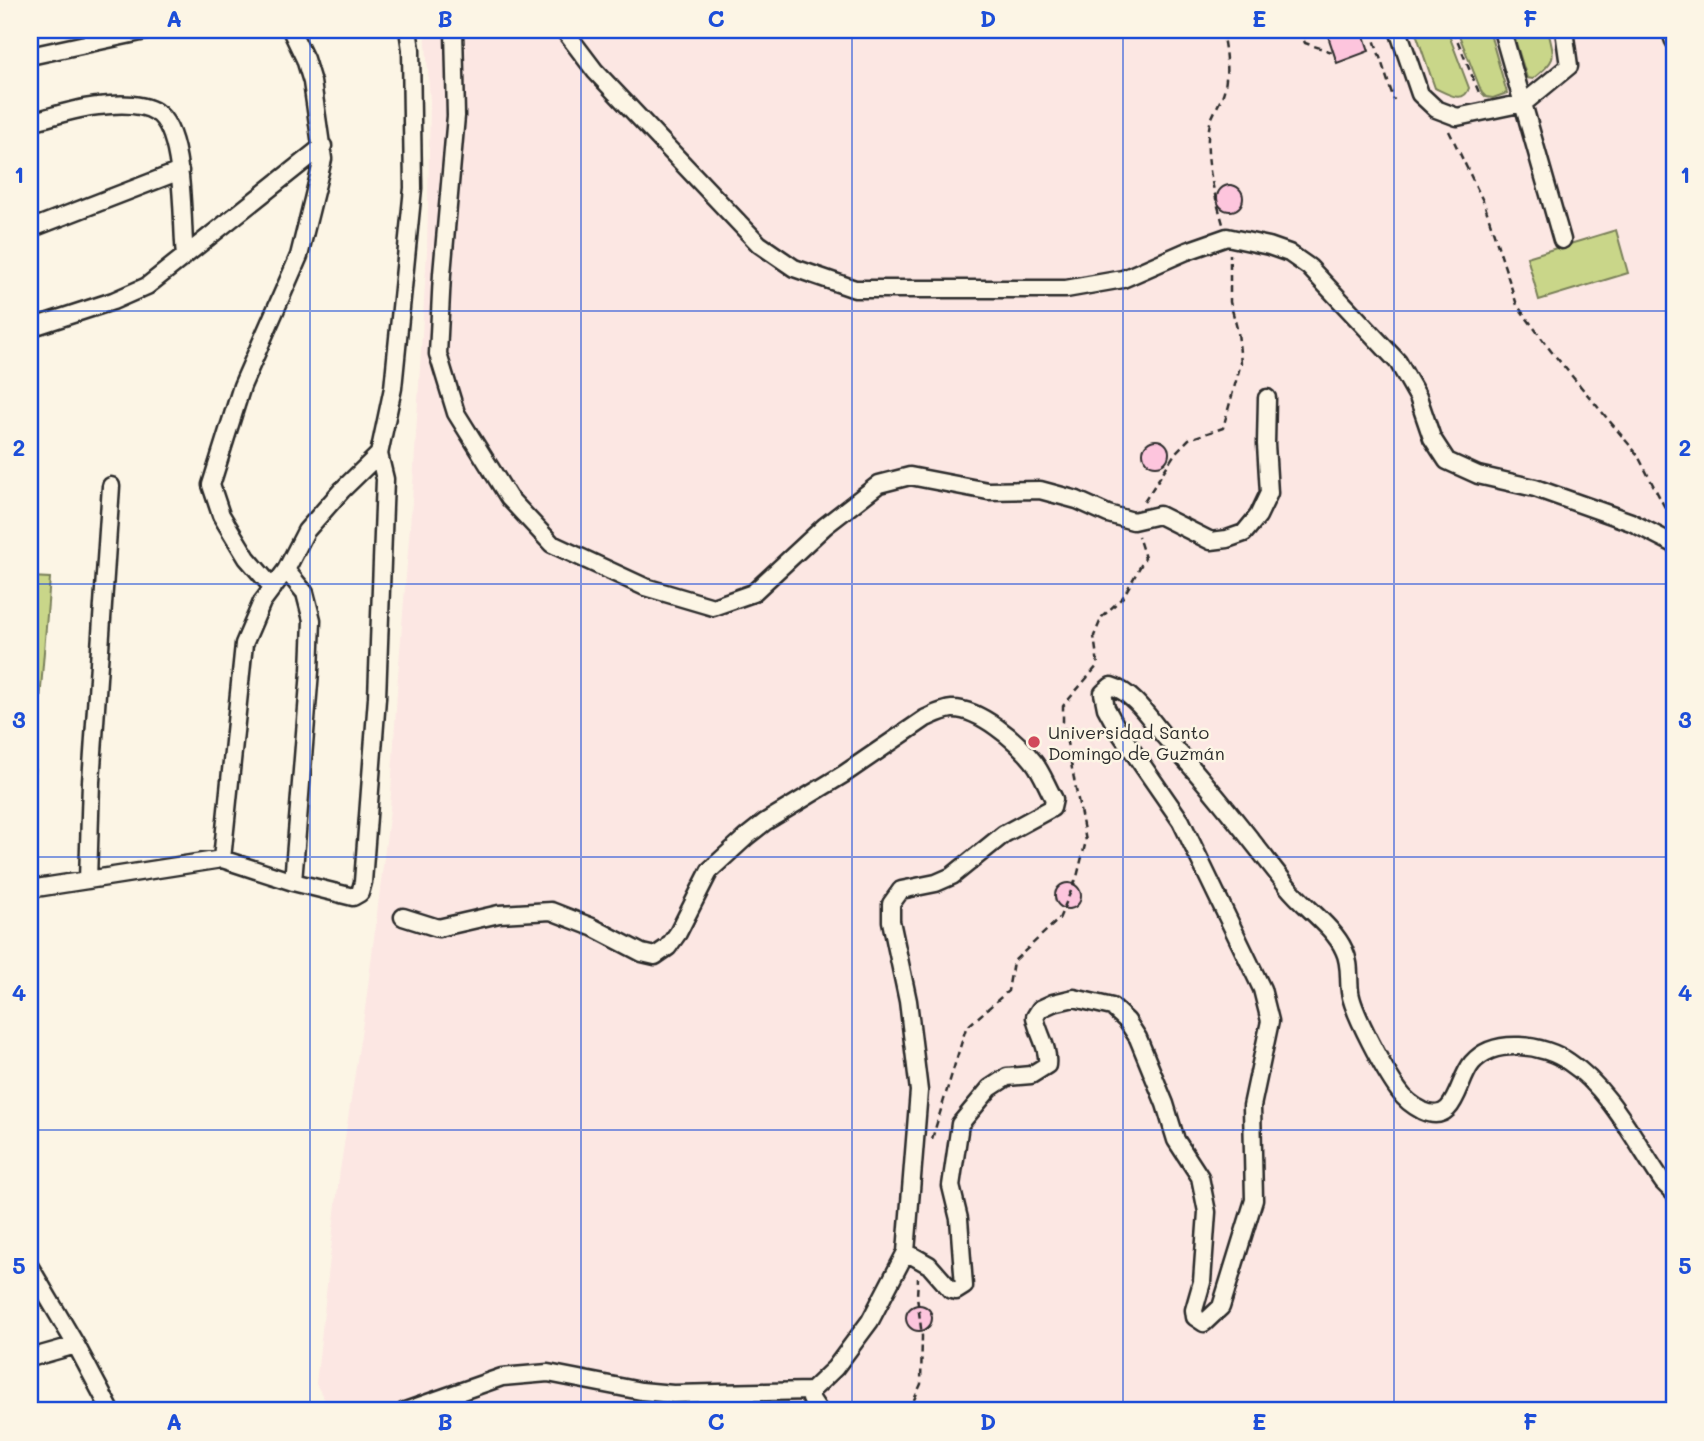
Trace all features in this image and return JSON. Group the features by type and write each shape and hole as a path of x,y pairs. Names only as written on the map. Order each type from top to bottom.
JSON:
{"street":[{"path":"30,56 150,30"},
{"path":"273,588 247,558 220,515 211,485 242,386 299,256 323,159 312,82 291,30"},
{"path":"30,889 222,859 293,882 352,897 360,892 363,882 377,698 384,479 379,454 393,388 413,188 411,49 408,30"},
{"path":"454,30 456,116 438,354 456,413 509,498 552,544 645,587 713,607 752,593 825,526 880,484 911,476 988,491 1040,490 1077,500 1108,514 1133,521 1159,515 1211,541 1227,539 1244,533 1258,516 1269,493 1267,398"},
{"path":"564,30 594,71 758,244 794,268 855,289 1066,289 1123,279 1227,237 1269,246 1289,253 1309,267 1398,362 1418,397 1432,438 1447,461 1478,475 1535,488 1571,500 1630,522 1674,544"},
{"path":"1398,30 1420,94 1436,109 1457,117 1524,103 1569,66 1564,30"},
{"path":"1502,30 1562,240"},
{"path":"1670,30 1674,41"},
{"path":"30,122 98,106 144,106 158,113 169,125 180,171 185,256"},
{"path":"30,328 113,301 147,286 323,146"},
{"path":"30,229 180,171"},
{"path":"222,859 244,644 262,602 286,570 306,531 379,454"},
{"path":"88,880 91,782 111,486"},
{"path":"286,570 304,593 312,620 293,882"},
{"path":"913,1256 929,1265 951,1290 956,1291 964,1286 959,1219 951,1186 960,1124 990,1087 1007,1077 1031,1075 1047,1065 1045,1044 1037,1030 1035,1017 1040,1009 1074,998 1112,1007 1128,1021 1138,1038 1165,1104 1176,1140 1200,1177 1207,1212 1202,1282 1194,1310 1195,1317 1204,1323 1221,1307 1254,1200 1252,1107 1270,1021 1262,989 1181,821 1133,754 1106,708 1103,693 1111,686 1120,688 1160,730 1299,900 1321,920 1344,948 1350,968 1350,993 1361,1022 1399,1091 1413,1106 1429,1114 1438,1115 1446,1111 1456,1097 1472,1062 1495,1048 1535,1047 1568,1060 1597,1085 1663,1182 1674,1193"},
{"path":"403,917 438,929 499,914 551,911 642,953 655,956 668,947 678,933 710,870 746,837 765,822 940,711 954,709 974,714 1011,737 1035,763 1054,799 1052,808 1004,834 952,876 936,883 901,891 891,904 891,921 908,1001 919,1091 913,1256 835,1368 811,1391 673,1394 641,1391 548,1373 502,1377 405,1411"},
{"path":"30,1267 111,1411"},
{"path":"30,1358 76,1345"},
{"path":"811,1391 811,1399 819,1411"}],"path":[{"path":"929,1150 965,1028 1007,991 1013,961 1059,919 1077,877 1086,841 1063,722 1063,706 1098,665 1094,636 1102,617 1123,597 1143,566 1145,558 1133,521 1176,452 1189,439 1223,428 1241,363 1238,332 1230,302 1230,254 1215,195 1208,152 1210,122 1225,90 1226,48 1221,30"},
{"path":"1299,30 1304,43 1332,52"},
{"path":"1371,30 1394,100"},
{"path":"1453,30 1486,111"},
{"path":"1436,109 1457,146 1483,203 1517,305 1551,351 1637,454 1674,525"},
{"path":"909,1411 921,1384 922,1336 913,1256"}],"shaded area":[{"name":"Universidad Santo Domingo de Guzmán","path":"425,30 1674,30 1674,1411 331,1411 316,1384 339,1177 366,1002 390,809 412,501 427,251 430,101"}],"green space":[{"path":"1415,30 1447,30 1469,88 1467,93 1459,97 1435,88"},
{"path":"1457,30 1489,30 1507,93 1493,98 1482,93"},
{"path":"1512,30 1548,30 1552,58 1533,79 1527,78"},
{"path":"1616,230 1628,273 1539,300 1527,257"},
{"path":"30,577 50,578 33,787 30,787"}],"building":[{"path":"1326,30 1362,30 1369,51 1337,63"},
{"path":"1230,185 1239,189 1243,198 1239,207 1230,211 1221,207 1217,198 1221,189"},
{"path":"1156,440 1165,444 1169,453 1165,462 1156,466 1147,462 1143,453 1147,444"},
{"path":"1068,883 1077,887 1081,896 1077,905 1068,909 1059,905 1055,896 1059,887"},
{"path":"919,1305 928,1309 932,1318 928,1327 919,1331 910,1327 906,1318 910,1309"}],"place":[{"name":"Universidad Santo Domingo de Guzmán","path":"1034,742"}]}
